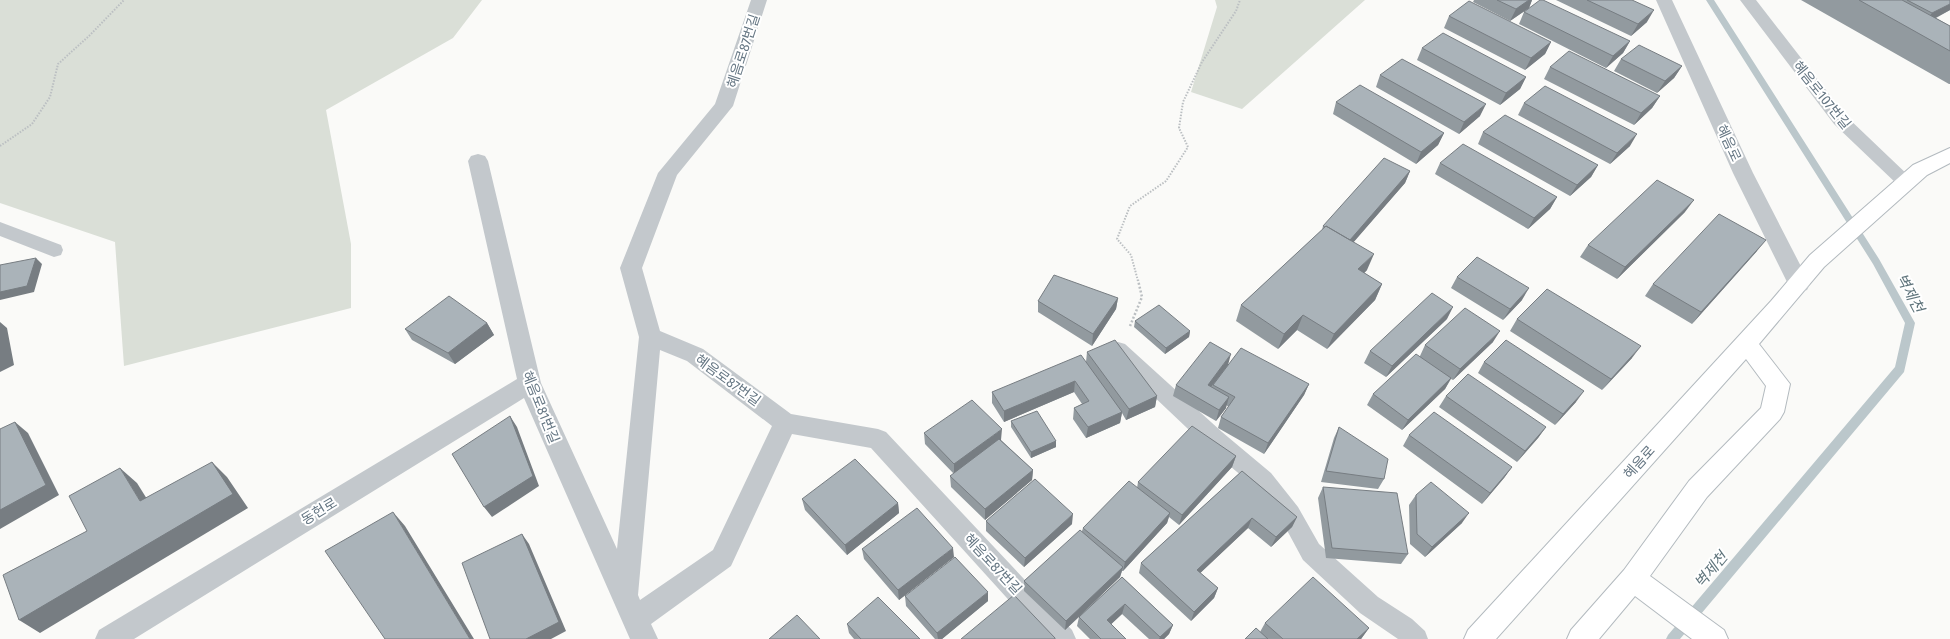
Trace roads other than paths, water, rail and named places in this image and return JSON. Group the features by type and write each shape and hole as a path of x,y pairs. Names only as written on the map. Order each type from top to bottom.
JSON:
{"main road":[{"path":"1901,186 1920,170 1950,155"},
{"name":"혜음로","path":"1478,639 1799,284 1817,261 1901,186"},
{"path":"1581,639 1633,579 1698,489 1772,412 1778,384 1746,343"},
{"path":"1633,579 1714,639"}],"street":[{"name":"혜음로87번길","path":"760,0 724,106 668,173 631,268 650,337 695,355 785,423 878,439 1062,639"},
{"name":"혜음로","path":"1664,0 1743,173 1799,284"},
{"name":"혜음로81번길","path":"478,161 529,383 640,629"},
{"path":"624,595 650,337"},
{"name":"동헌로","path":"109,639 529,383"},
{"path":"640,629 722,558 785,423"}],"lane":[{"name":"혜음로107번길","path":"1748,0 1840,120 1901,186"},
{"path":"0,229 54,250"},
{"path":"1118,350 1214,439 1263,480 1290,514 1312,552 1369,605 1403,628 1416,639"}],"waterway":[{"name":"벽제천","path":"1672,639 1900,369 1910,323 1876,262 1710,0"}]}
